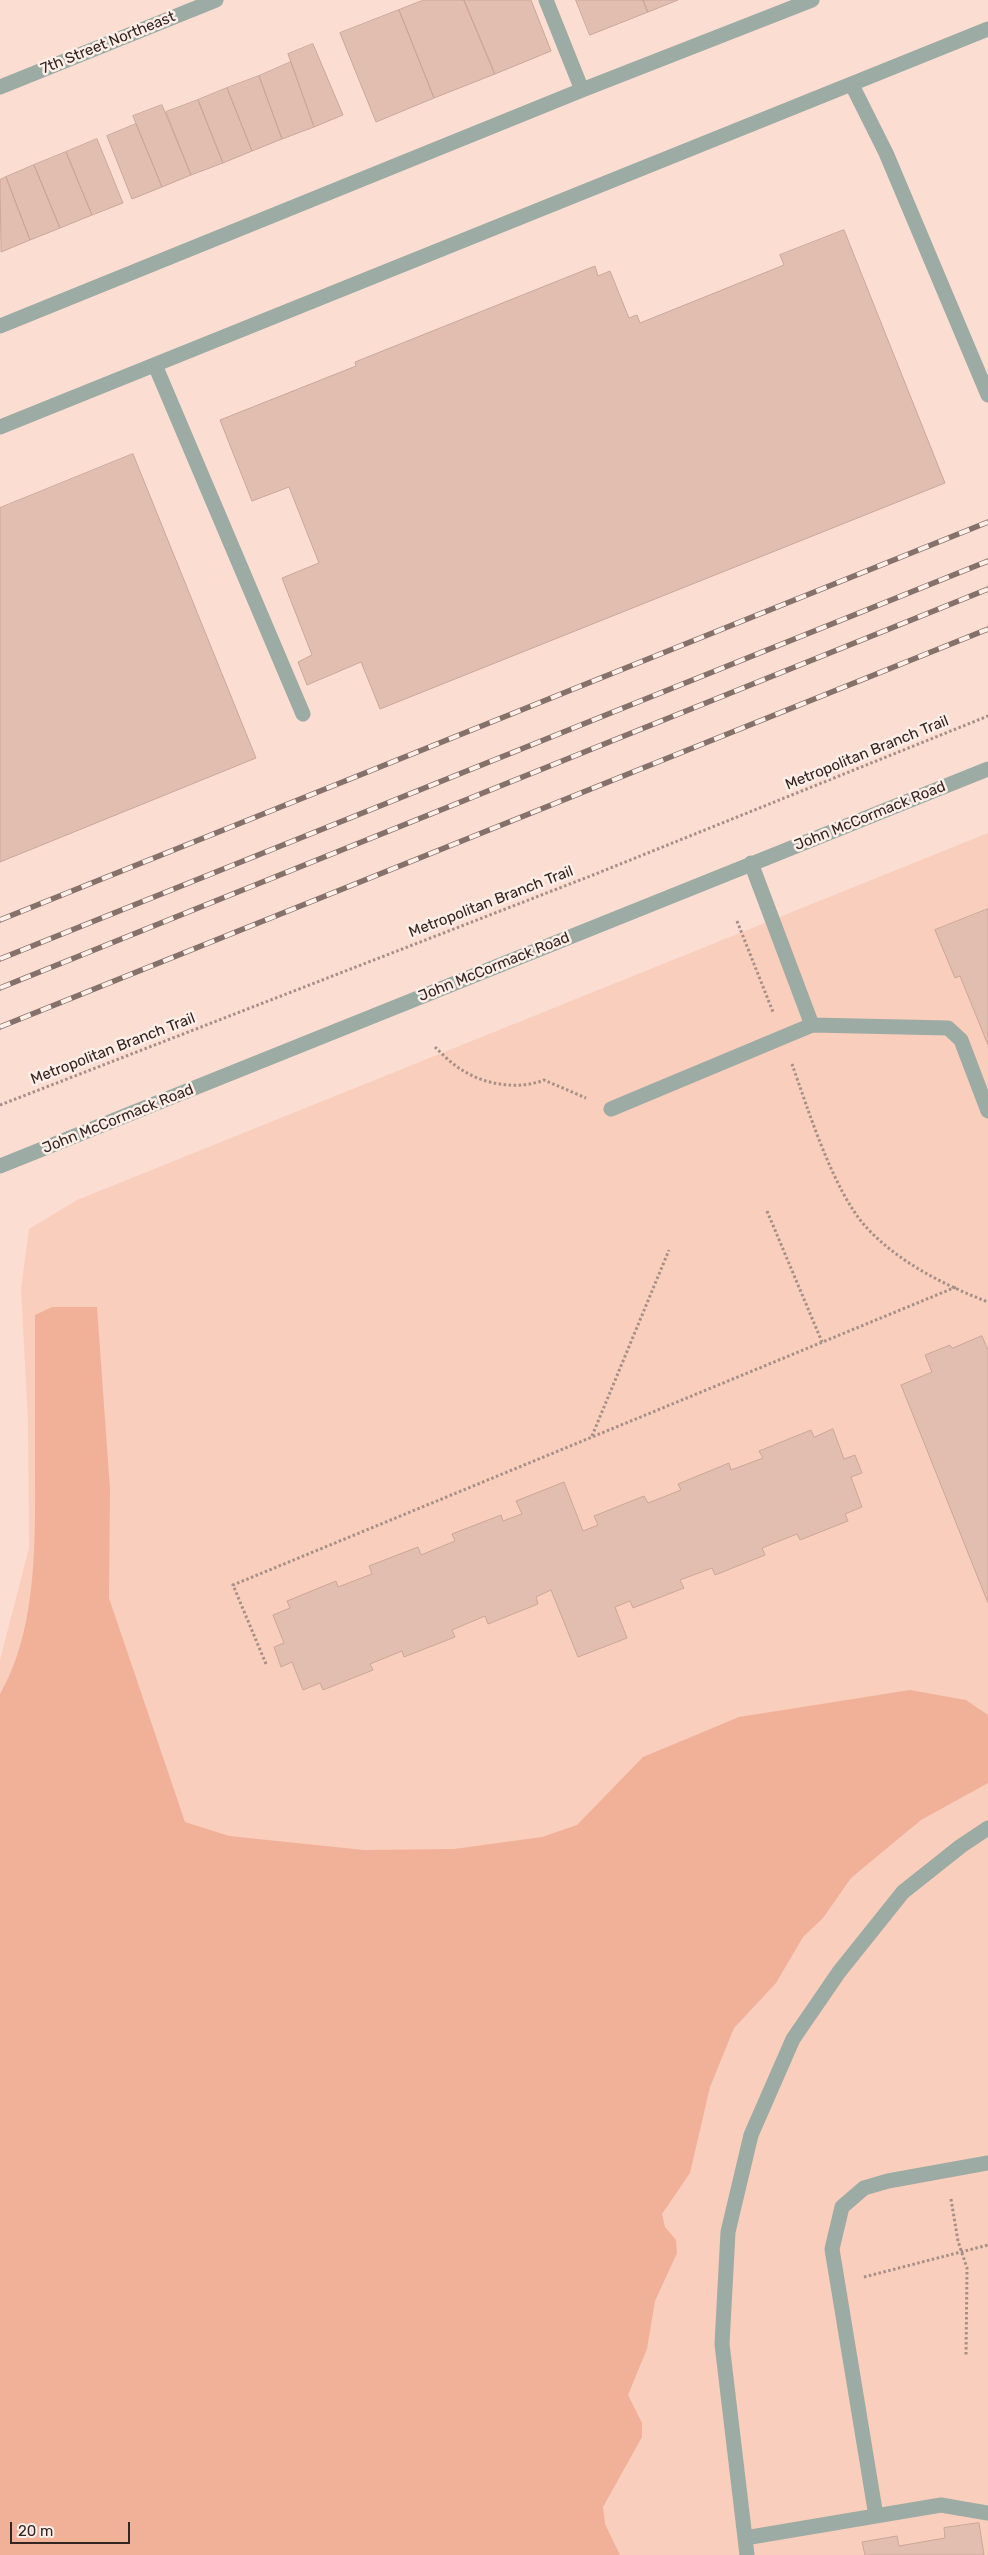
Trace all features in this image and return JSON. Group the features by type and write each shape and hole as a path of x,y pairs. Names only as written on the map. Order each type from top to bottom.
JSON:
{"street":[{"name":"7th Street Northeast","path":"0,87 216,0"},
{"path":"546,0 582,90"},
{"path":"0,326 582,90 812,0"},
{"path":"0,428 988,29"},
{"path":"852,85 886,153 988,396"},
{"path":"155,365 303,714"},
{"name":"John McCormack Road","path":"0,1166 988,769"},
{"path":"751,863 812,1025"},
{"path":"611,1109 812,1025 948,1028 961,1040 988,1111"},
{"path":"747,2555 722,2344 728,2232 751,2135 792,2039 839,1972 903,1892 961,1846 988,1828"},
{"path":"876,2516 832,2249 842,2207 864,2188 888,2181 988,2162"},
{"path":"745,2538 941,2505 988,2513"}],"path":[{"name":"Metropolitan Branch Trail","path":"0,1105 593,875 988,716"},
{"path":"737,922 841,1190 866,1226 905,1262 988,1302"},
{"path":"435,1047 462,1071 488,1082 528,1086 544,1080 611,1109"},
{"path":"767,1211 822,1342"},
{"path":"592,1437 669,1250"},
{"path":"266,1664 233,1585 956,1287"},
{"path":"956,2226 968,2268 966,2356"},
{"path":"837,2284 962,2250 988,2245"}],"shaded area":[{"path":"988,833 988,2555 0,2555 0,1660 29,1548 28,1422 21,1289 29,1229 77,1200"},
{"path":"52,1307 97,1307 110,1489 109,1598 185,1822 229,1836 364,1850 454,1849 542,1837 577,1825 643,1757 739,1717 910,1690 966,1700 988,1715 988,1783 921,1820 851,1878 823,1918 803,1937 776,1983 734,2028 710,2087 690,2173 662,2214 665,2227 676,2240 677,2253 655,2301 647,2349 628,2395 642,2423 642,2437 603,2507 605,2524 620,2555 0,2555 0,1694 13,1668 22,1640 28,1610 32,1580 35,1518 35,1315"}],"building":[{"path":"424,0 464,0 495,74 434,98 399,10"},
{"path":"464,0 531,0 551,51 495,74"},
{"path":"576,0 643,0 648,12 590,35"},
{"path":"643,0 678,0 648,12"},
{"path":"399,10 434,98 376,122 340,33"},
{"path":"313,44 343,115 314,127 288,54"},
{"path":"291,62 314,127 282,139 259,76"},
{"path":"259,76 282,139 252,151 227,88"},
{"path":"227,88 252,151 223,163 198,100"},
{"path":"198,100 223,163 191,175 166,112"},
{"path":"162,105 191,175 162,187 133,116"},
{"path":"136,124 162,187 132,199 107,136"},
{"path":"97,139 123,203 92,215 66,152"},
{"path":"66,152 92,215 60,228 34,165"},
{"path":"34,165 60,228 30,240 6,177"},
{"path":"6,177 30,240 1,252 0,180"},
{"path":"844,230 945,483 380,709 361,662 307,685 298,662 312,655 282,578 319,563 289,487 252,501 220,420 356,366 355,362 595,266 598,276 610,271 629,318 637,315 640,323 784,265 780,255"},
{"path":"133,454 256,758 0,862 0,508"},
{"path":"988,909 988,1045 960,976 955,978 935,930"},
{"path":"982,1336 988,1350 988,1603 901,1385 932,1372 925,1355 950,1345 952,1348"},
{"path":"833,1429 844,1459 855,1455 862,1473 851,1477 862,1507 845,1514 848,1521 800,1540 797,1534 762,1548 765,1555 715,1575 712,1568 680,1580 684,1588 633,1608 630,1601 615,1607 627,1638 578,1657 551,1590 536,1597 538,1604 488,1624 485,1616 452,1630 455,1637 404,1657 402,1651 370,1664 373,1670 323,1690 320,1683 303,1690 292,1662 281,1667 274,1647 284,1643 273,1615 290,1608 287,1601 336,1581 338,1587 372,1574 369,1566 418,1547 421,1555 455,1541 452,1534 501,1515 503,1521 522,1514 516,1501 564,1482 583,1531 598,1525 594,1516 644,1496 648,1503 681,1490 678,1484 729,1463 731,1470 763,1458 759,1451 811,1430 814,1437"},
{"path":"979,2523 984,2555 865,2555 862,2542 897,2536 899,2546 945,2538 944,2528"}],"railway":[{"path":"0,920 988,522"},
{"path":"0,959 988,561"},
{"path":"0,988 988,589"},
{"path":"0,1027 988,629"}]}
